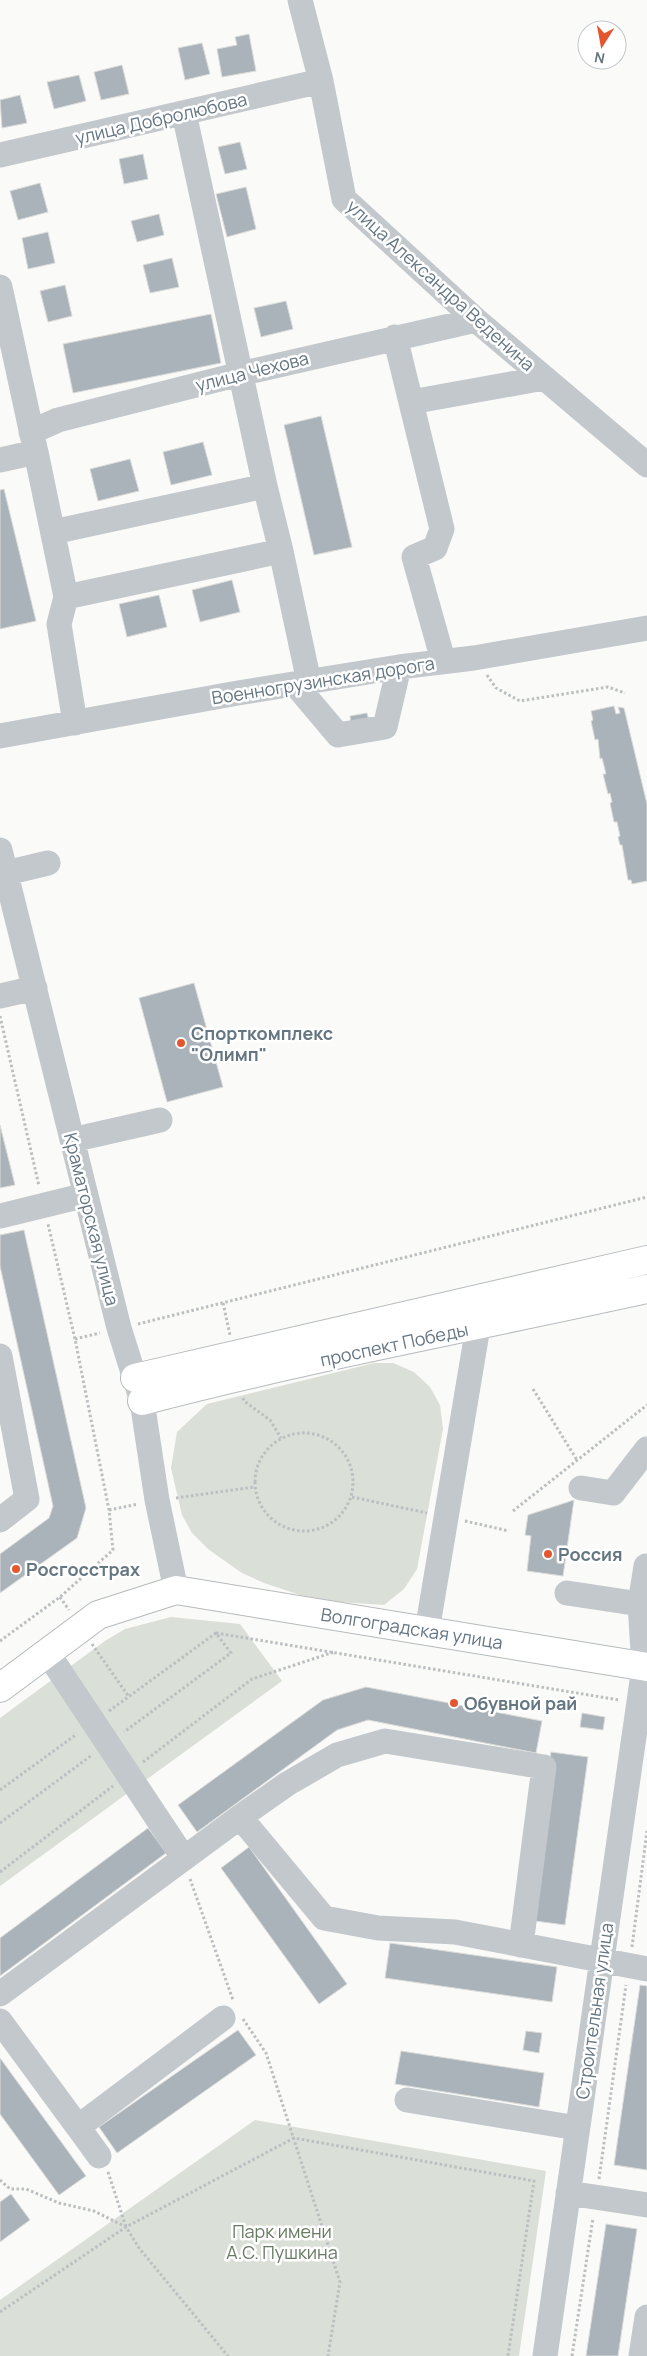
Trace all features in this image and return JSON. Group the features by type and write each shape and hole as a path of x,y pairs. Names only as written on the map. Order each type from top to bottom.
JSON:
{"main road":[{"path":"473,1314 647,1260"},
{"name":"проспект Победы","path":"138,1390 237,1376 473,1314 647,1289"},
{"path":"0,1688 98,1615 176,1590"},
{"name":"Волгоградская улица","path":"176,1590 428,1624 645,1659"}],"street":[{"name":"улица Александра Веденина","path":"300,0 321,81 344,199 476,320 647,465"},
{"name":"улица Добролюбова","path":"0,155 321,81"},
{"path":"184,113 240,374 281,551 302,683 338,735 385,727 399,667"},
{"path":"0,287 66,596 59,624 75,723"},
{"name":"улица Чехова","path":"0,460 34,442 58,420 240,374 476,320"},
{"path":"395,337 442,529 436,548 414,557 443,660"},
{"path":"411,402 544,378"},
{"path":"53,532 265,486"},
{"path":"66,596 281,551"},
{"name":"Военногрузинская дорога","path":"0,736 302,683 443,660 474,658 647,628"},
{"path":"3,861 48,863"},
{"name":"Краматорская улица","path":"3,861 119,1328 138,1390 157,1500 176,1590"},
{"path":"0,996 35,988"},
{"path":"72,1140 160,1120"},
{"path":"0,1216 86,1195"},
{"path":"428,1624 473,1314"},
{"path":"0,1356 27,1498 0,1520"},
{"path":"581,1488 613,1493 647,1449"},
{"name":"Строительная улица","path":"545,2356 645,1659 644,1604 646,1566"},
{"path":"567,1593 644,1604"},
{"path":"47,1652 183,1857"},
{"path":"0,1994 183,1857 287,1784 337,1755 385,1741 544,1767 521,1945"},
{"path":"240,1817 324,1918 378,1928 455,1932 638,1967"},
{"path":"78,2127 233,2013"},
{"path":"0,2021 98,2156"},
{"path":"407,2100 578,2128"},
{"path":"568,2193 647,2205"},
{"path":"641,2356 647,2317"}],"path":[{"path":"474,658 496,688 520,701 608,687 625,693"},
{"path":"0,1016 75,1339 109,1510 113,1550 60,1597 0,1641"},
{"path":"75,1339 647,1197"},
{"path":"533,1389 578,1460"},
{"path":"513,1511 647,1405"},
{"path":"299,1433 319,1434 336,1444 348,1459 354,1478 352,1497 343,1514 328,1527 309,1532 289,1530 272,1521 260,1506 254,1487 256,1468 266,1450 281,1438 299,1433"},
{"path":"109,1510 157,1500 254,1487"},
{"path":"216,1633 639,1704"},
{"path":"0,1872 252,1679 335,1652"},
{"path":"572,2356 596,2197 638,1967 647,1831"},
{"path":"183,1857 233,2013 266,2054 340,2282 328,2356"},
{"path":"0,2312 126,2227 294,2138 534,2181 508,2356"},
{"path":"98,2156 107,2169 126,2227 139,2248 228,2356"},
{"path":"0,2180 10,2189 26,2189 59,2203 94,2211 126,2227"}],"green space":[{"path":"374,1363 393,1363 414,1372 430,1387 440,1405 443,1429 417,1569 404,1589 384,1605 340,1602 300,1595 264,1583 242,1573 208,1549 192,1533 182,1515 171,1468 177,1432 207,1404"},
{"path":"171,1617 240,1624 282,1681 0,1886 0,1718 105,1641 125,1629"},
{"name":"Парк имени А.С. Пушкина","path":"255,2120 546,2171 519,2356 0,2356 0,2300"}],"building":[{"path":"249,34 256,71 222,77 217,49 237,45 235,37"},
{"path":"202,43 210,74 185,80 178,48"},
{"path":"122,65 129,94 101,100 94,72"},
{"path":"79,75 86,101 54,109 47,82"},
{"path":"20,95 27,123 2,128 0,100"},
{"path":"240,142 247,169 225,174 218,147"},
{"path":"143,154 148,179 124,184 119,159"},
{"path":"40,183 48,212 18,220 10,191"},
{"path":"246,187 256,229 227,237 216,194"},
{"path":"159,214 164,235 137,242 131,221"},
{"path":"48,232 55,263 28,269 22,238"},
{"path":"172,258 179,287 150,293 143,265"},
{"path":"65,285 72,316 48,322 40,291"},
{"path":"286,301 293,329 261,337 254,308"},
{"path":"211,314 221,363 73,393 63,344"},
{"path":"321,416 352,547 314,555 284,425"},
{"path":"203,442 212,475 171,485 163,452"},
{"path":"130,459 139,491 98,501 90,469"},
{"path":"4,489 36,621 0,629 0,490"},
{"path":"232,580 240,612 200,622 192,590"},
{"path":"159,595 167,627 127,637 119,604"},
{"path":"614,706 616,714 620,713 618,707 624,708 647,804 647,881 632,884 631,880 628,880 622,845 620,845 618,837 620,836 617,822 614,822 610,793 608,794 603,774 606,774 602,758 600,759 598,739 595,740 591,721 593,720 591,711"},
{"path":"367,713 369,721 351,724 350,716"},
{"name":"Спорткомплекс \"Олимп\"","path":"194,983 223,1087 167,1102 139,998"},
{"path":"0,1125 15,1185 0,1188"},
{"path":"24,1230 86,1508 77,1538 0,1593 0,1554 49,1518 53,1506 0,1266 0,1235"},
{"name":"Россия","path":"574,1500 563,1576 527,1571 531,1536 525,1535 528,1515"},
{"path":"366,1687 542,1721 536,1753 368,1720 337,1730 197,1832 178,1805 323,1700"},
{"path":"582,1713 605,1717 603,1730 580,1727"},
{"path":"551,1752 588,1757 565,1925 528,1920"},
{"path":"148,1828 166,1853 0,1976 0,1938"},
{"path":"249,1847 347,1984 319,2004 221,1868"},
{"path":"390,1943 557,1967 552,2002 385,1978"},
{"path":"640,1985 647,1986 647,2170 614,2165"},
{"path":"238,2030 256,2055 117,2153 99,2127"},
{"path":"526,2031 542,2033 539,2053 523,2050"},
{"path":"401,2051 544,2073 539,2107 395,2084"},
{"path":"0,2058 86,2176 59,2195 0,2114"},
{"path":"11,2194 30,2220 0,2242 0,2202"},
{"path":"606,2224 637,2229 618,2356 586,2356"}],"place":[{"name":"Спорткомплекс \"Олимп\"","path":"181,1043"},
{"name":"Россия","path":"548,1554"},
{"name":"Росгосстрах","path":"16,1569"},
{"name":"Обувной рай","path":"454,1703"}]}
